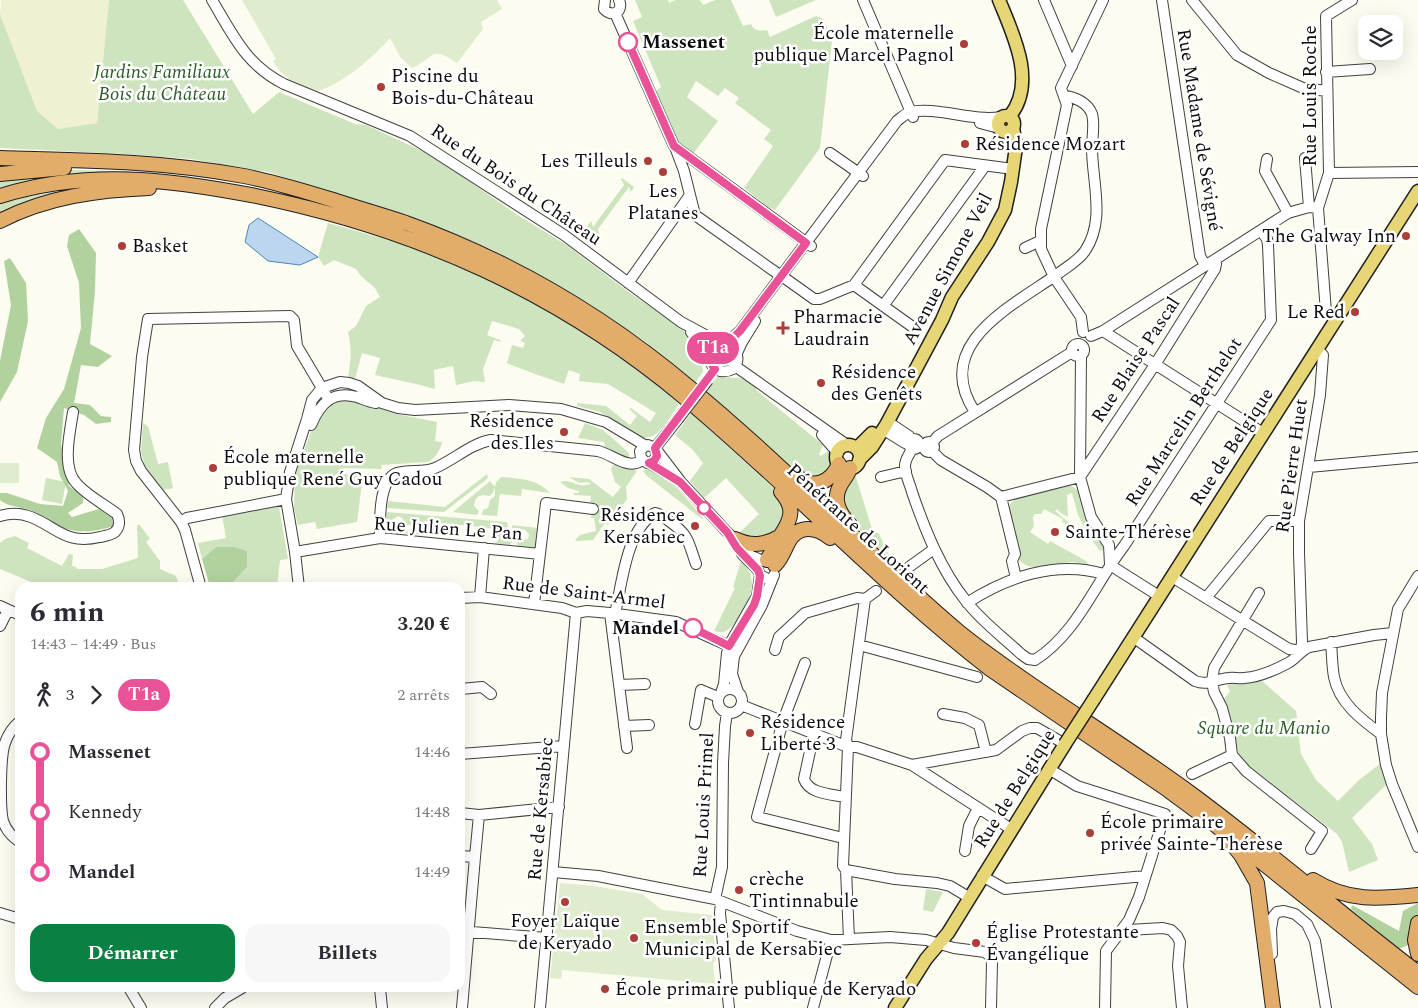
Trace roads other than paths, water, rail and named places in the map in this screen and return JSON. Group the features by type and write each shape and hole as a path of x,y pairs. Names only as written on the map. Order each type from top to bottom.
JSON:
{"highway":[{"path":"0,158 119,162 194,168 247,176 286,186"},
{"path":"0,174 55,168 110,167 171,172 286,186"},
{"path":"0,196 53,184 121,178 175,182 227,191"},
{"name":"Pénétrante de Lorient","path":"286,186 408,224 492,260 583,310 643,350 691,388 958,631 1047,696 1192,794 1266,850 1418,973"},
{"path":"0,221 55,200 110,190 153,188 227,191"},
{"name":"Pénétrante de Lorient","path":"227,191 289,203 339,216 382,228 430,246 488,271 548,302 606,339 654,374 728,436 920,612 962,647 1012,684 1168,790 1261,860 1418,987"},
{"path":"654,374 782,492 788,501 791,510 787,527 766,568"},
{"path":"691,388 742,426 800,479 806,482 811,484 824,482 833,475 848,457"},
{"path":"848,457 836,495 838,507 846,520 958,631"},
{"path":"766,568 782,558 790,540 795,534 807,529 817,529 830,538 924,620 962,647"},
{"path":"731,536 749,544 762,544 781,536"},
{"path":"1168,790 1232,845 1254,875 1259,892 1274,1008"},
{"path":"1192,794 1228,817 1326,888 1341,894 1360,898 1376,899 1418,895"},
{"path":"1418,923 1415,940 1418,954"}],"main road":[{"path":"998,0 1016,43 1021,61 1019,100 1005,124"},
{"name":"Avenue Simone Veil","path":"848,457 872,447 886,426 942,320 952,297 1005,210 1009,196 1013,164 1005,124"},
{"name":"Rue de Belgique","path":"935,943 948,933 1011,829 1418,191"},
{"name":"Avenue Simone Veil","path":"848,457 874,432 885,413 903,391"},
{"name":"Rue de Belgique","path":"895,1008 965,895 982,876"}],"street":[{"name":"Rue du Bois du Château","path":"212,0 249,58 266,74 284,84 410,136 564,235 681,322 723,344"},
{"path":"605,0 603,6 606,12 612,14 616,13 620,8 619,0"},
{"path":"863,0 912,115"},
{"path":"1044,0 1072,66"},
{"path":"1103,0 1061,88 1067,105 1040,241 1041,249 1054,277 1081,317 1080,477 1092,516 1109,545 1110,565 1160,596"},
{"name":"Rue Madame de Sévigné","path":"1162,0 1200,256 1209,262"},
{"path":"1192,0 1237,54 1269,73 1303,88 1326,90"},
{"name":"Rue Louis Roche","path":"1336,319 1326,312 1314,208 1329,173 1326,16 1352,0"},
{"path":"616,13 674,146 695,215 814,299 820,299 854,285 946,160 985,166 1013,164"},
{"path":"1326,72 1370,69"},
{"path":"975,412 965,395 962,379 965,358 971,346 994,318 1078,259 1090,241 1097,214 1092,149 1092,113 1085,104 1072,97 1065,96"},
{"path":"723,344 732,346 738,358 735,366 726,372 715,369 710,362 710,355 714,348 723,344 740,331 784,278 904,114 912,115 935,112 986,119 1005,124"},
{"path":"674,146 809,245"},
{"path":"830,153 861,175"},
{"path":"1104,574 1092,570 1067,569 1044,571 1016,578 987,590 967,603 954,585 934,549 924,526 906,471 906,458 920,445 938,436 1288,213 1314,208 1304,158"},
{"path":"1267,159 1265,171 1288,213"},
{"path":"883,306 985,166"},
{"path":"1329,173 1418,172"},
{"path":"628,283 690,195"},
{"name":"Rue Marcelin Berthelot","path":"967,603 1028,659 1035,660 1068,632 1271,320 1268,244 1261,231"},
{"path":"1025,248 1040,241"},
{"name":"Rue Blaise Pascal","path":"1080,477 1156,364 1216,269 1216,264 1209,262"},
{"path":"737,353 757,318 784,278"},
{"path":"854,285 917,330"},
{"path":"199,582 181,522 141,471 136,461 134,450 136,425 142,357 148,319 290,316 294,320 297,346 329,400"},
{"name":"Rue du Bois du Château","path":"681,322 710,355"},
{"path":"1104,331 1264,433"},
{"name":"Rue Pierre Huet","path":"1301,651 1300,521 1320,395 1323,355 1317,350"},
{"path":"735,366 794,408 848,457"},
{"path":"380,538 380,519 384,489 388,479 396,473 434,469 481,442 491,440 598,451 609,454 626,464 633,464 648,454 678,419 715,369"},
{"path":"298,582 295,552 286,498 290,472 308,419 312,400 322,388 340,382 358,386 382,403"},
{"path":"290,472 317,412 329,400 341,396 348,395 398,408 422,410 494,405 561,409 606,422 648,454 680,482 731,536 766,568"},
{"path":"0,516 16,513 31,517 59,534 87,540 109,535 117,531 120,524 117,514 76,483 71,473 68,455 73,412"},
{"path":"886,426 905,443 920,445 941,460 987,487 1001,498 1015,554 1012,561 1016,578"},
{"path":"1309,467 1418,457"},
{"path":"881,477 906,471"},
{"path":"1001,498 1080,477"},
{"path":"181,522 187,518 286,498"},
{"path":"534,604 546,503 593,508"},
{"path":"627,748 618,685 612,614 634,536 649,516 655,513 660,514 686,536 696,564"},
{"path":"1206,598 1269,521 1300,521"},
{"name":"Rue Julien Le Pan","path":"295,552 380,538 540,554"},
{"path":"480,598 484,548"},
{"path":"909,567 934,549"},
{"path":"766,568 762,605 734,656 732,674 742,698 741,705 734,712 727,713 718,705 724,684 725,659 729,646 754,605 766,568"},
{"path":"1418,576 1398,609 1382,693 1381,734 1386,765 1392,784 1418,847"},
{"path":"1172,577 1289,649 1301,651"},
{"path":"775,650 779,637 805,613 857,598 865,599 876,591"},
{"path":"1259,593 1214,668 1212,681 1226,723 1232,755 1246,771 1322,831 1311,849"},
{"name":"Rue de Saint-Armel","path":"465,598 534,604 562,608 576,613 587,611 676,622 729,646"},
{"path":"849,939 846,870 843,866 848,747 846,740 865,599"},
{"path":"0,626 4,608"},
{"name":"Rue de Kersabiec","path":"540,1008 576,613"},
{"path":"1134,637 1203,684 1229,678 1257,676 1288,664 1301,651 1309,647 1393,633"},
{"path":"1331,642 1334,678 1337,686 1349,707 1381,734"},
{"path":"859,645 977,678"},
{"path":"805,663 783,721 757,817 843,838"},
{"path":"618,685 645,684"},
{"path":"465,691 482,687 492,694"},
{"path":"720,695 729,689 738,692"},
{"name":"Rue Louis Primel","path":"695,724 701,690 720,695"},
{"path":"741,705 848,747 857,747 912,765 1011,829"},
{"name":"Rue Louis Primel","path":"727,713 723,763 722,867 718,901 728,1008"},
{"path":"943,714 965,718 979,725 986,752"},
{"path":"624,726 649,725"},
{"path":"15,726 10,732 3,748 1,805 6,829 15,837"},
{"path":"912,765 996,750 1022,731 1030,728 1037,728 1065,744"},
{"path":"814,733 804,779 806,785 810,790 845,797"},
{"path":"465,754 564,746"},
{"path":"1192,774 1232,755"},
{"path":"1050,769 1077,786 1165,814 1139,897 1123,928 1106,951 1105,1008"},
{"path":"465,814 479,815 559,807"},
{"path":"965,851 969,826 978,808"},
{"path":"465,924 479,815"},
{"path":"465,856 475,857"},
{"path":"846,870 895,879 937,883 950,886 965,895"},
{"path":"553,872 598,876 718,901 797,930 831,940 890,937 985,952 990,956 992,962 991,1008"},
{"path":"982,876 1005,889 1145,876"},
{"path":"1274,1008 1271,928 1273,917 1277,912 1284,911 1295,914 1307,924 1315,941 1326,1008"},
{"path":"0,913 15,918"},
{"path":"1123,928 1128,930 1163,928 1171,930 1178,936 1180,942 1178,966 1182,1008"},
{"path":"465,931 547,938"},
{"path":"813,1008 831,940"},
{"path":"131,992 141,1008"},
{"path":"215,1008 225,998 235,992"},
{"path":"380,992 382,1008"},
{"path":"462,992 462,1008"}],"water":[{"path":"258,218 318,257 300,265 268,261 245,242 249,225"}],"place":[{"name":"Massenet","path":"628,42"},
{"name":"École maternelle publique Marcel Pagnol","path":"964,44"},
{"name":"Piscine du Bois-du-Château","path":"381,87"},
{"name":"Résidence Mozart","path":"965,144"},
{"name":"Les Tilleuls","path":"648,161"},
{"name":"Les Platanes","path":"663,172"},
{"name":"The Galway Inn","path":"1406,236"},
{"name":"Basket","path":"122,246"},
{"name":"Le Red","path":"1355,312"},
{"name":"Pharmacie Laudrain","path":"783,328"},
{"name":"Résidence des Genêts","path":"821,383"},
{"name":"Résidence des Iles","path":"564,432"},
{"name":"École maternelle publique René Guy Cadou","path":"213,468"},
{"name":"Résidence Kersabiec","path":"695,526"},
{"name":"Sainte-Thérèse","path":"1055,532"},
{"name":"Mandel","path":"693,628"},
{"name":"Résidence Liberté 3","path":"750,733"},
{"name":"École primaire privée Sainte-Thérèse","path":"1090,833"},
{"name":"crèche Tintinnabule","path":"739,890"},
{"name":"Foyer Laïque de Keryado","path":"565,902"},
{"name":"Ensemble Sportif Municipal de Kersabiec","path":"634,938"},
{"name":"Église Protestante Évangélique","path":"976,943"},
{"name":"École primaire publique de Keryado","path":"605,989"}],"park label":[{"name":"Jardins Familiaux Bois du Château","path":"162,83"},
{"name":"Square du Manio","path":"1264,728"}]}
